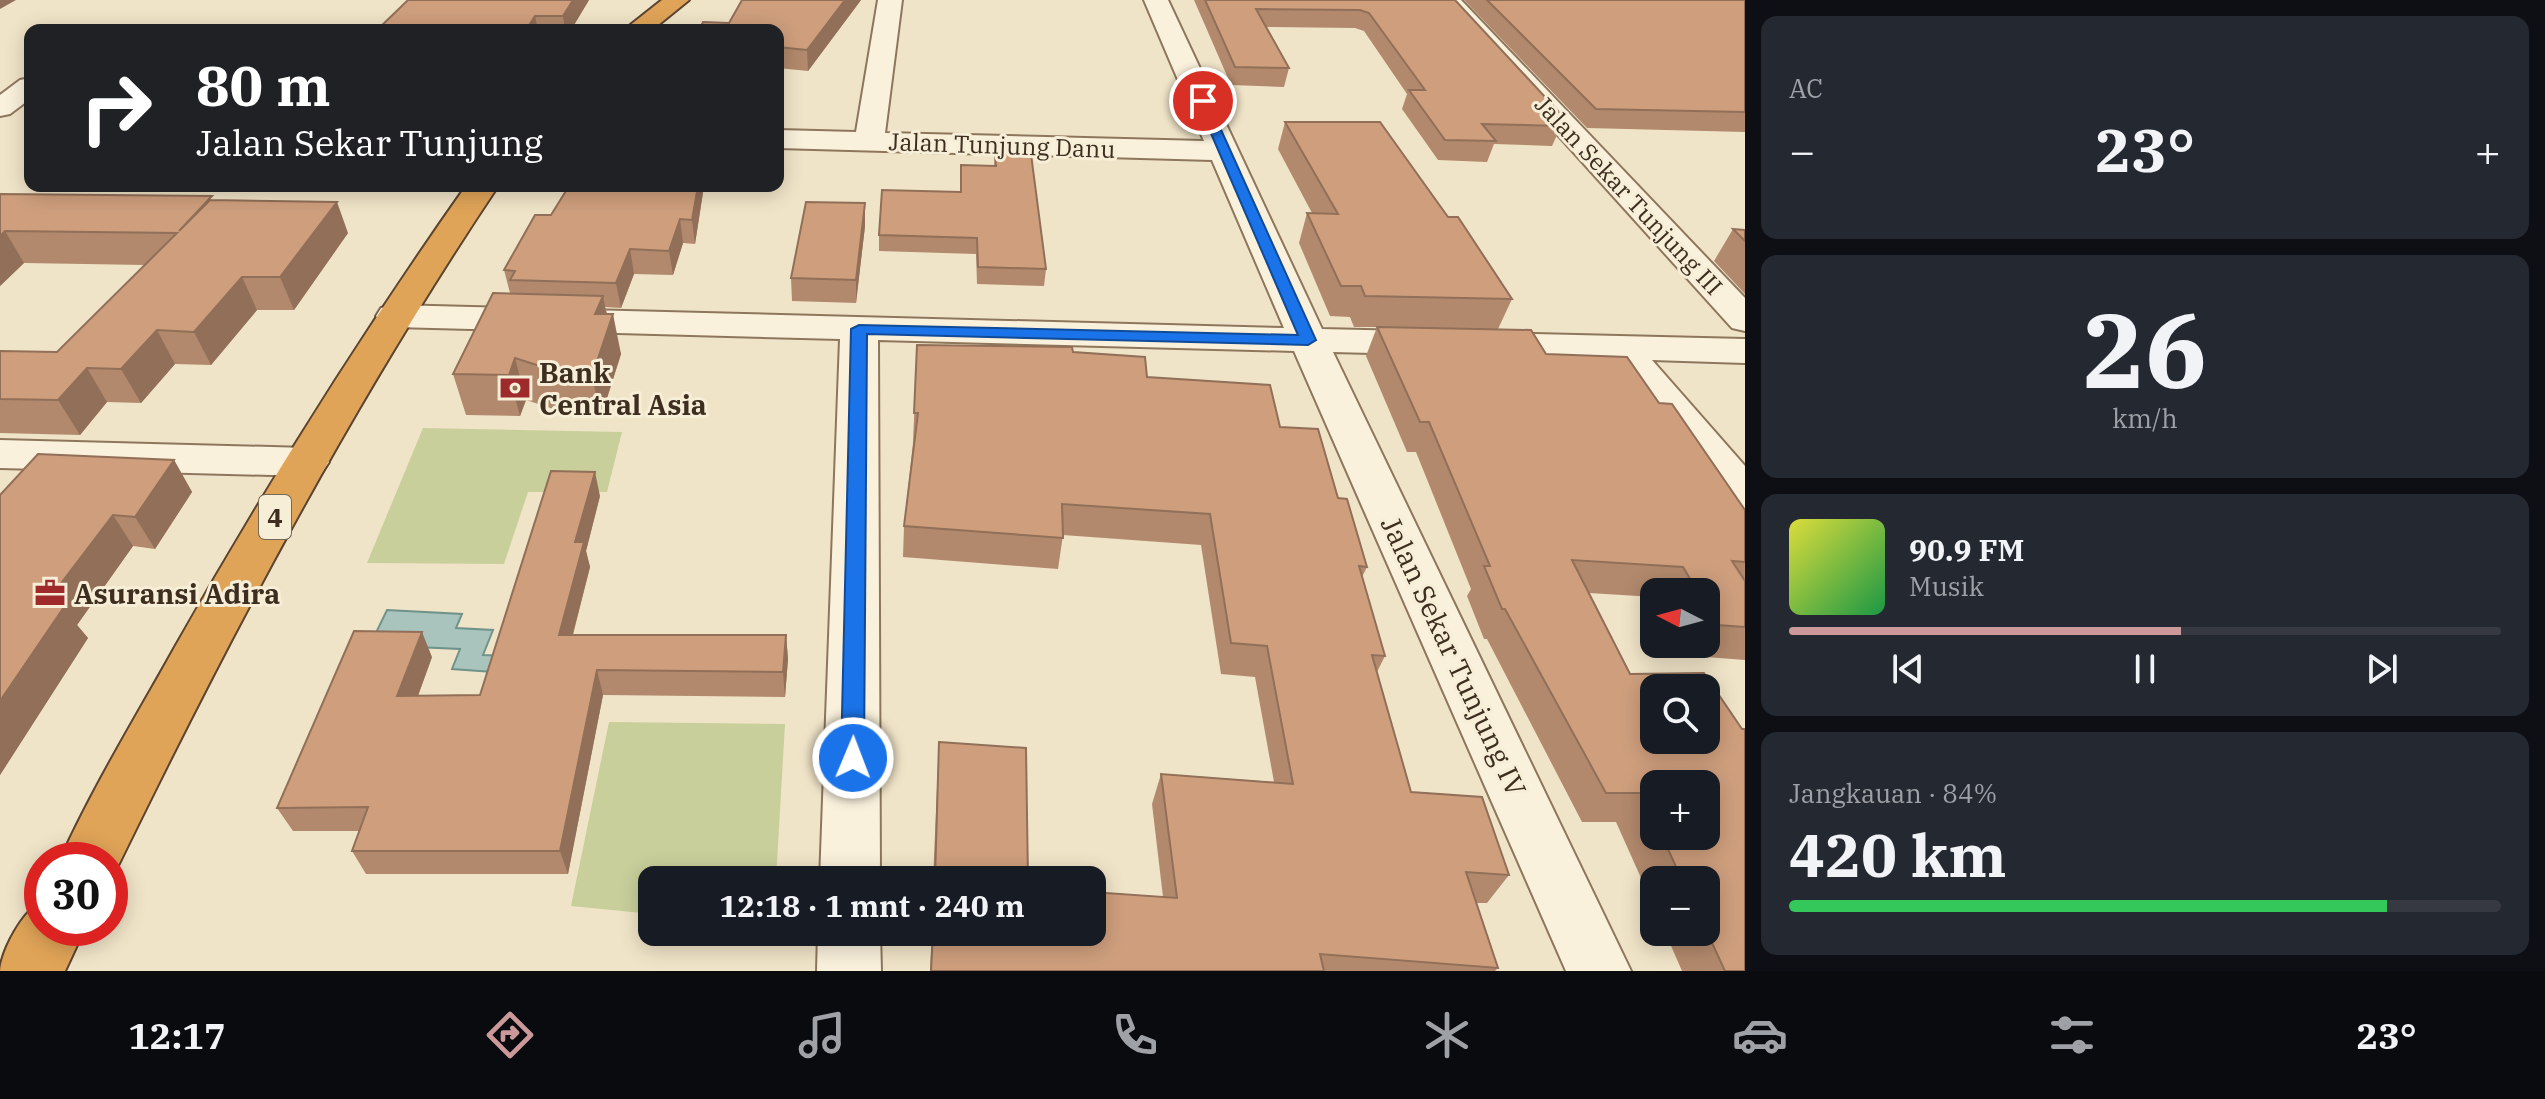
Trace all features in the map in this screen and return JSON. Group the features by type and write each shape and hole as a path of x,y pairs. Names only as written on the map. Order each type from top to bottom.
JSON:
{"highway":[{"path":"644,24 677,0"},
{"name":"4","path":"99,842 178,686 307,462 394,316 478,192"},
{"path":"30,971 44,946"}],"street":[{"path":"869,142 890,0"},
{"name":"Jalan Sekar Tunjung IV","path":"1156,0 1308,340 1599,971"},
{"name":"Jalan Sekar Tunjung III","path":"1448,0 1745,320"},
{"path":"0,108 24,90"},
{"path":"0,124 24,125"},
{"name":"Jalan Tunjung Danu","path":"784,139 1226,151"},
{"path":"394,316 1745,351"},
{"path":"850,866 859,329"},
{"path":"1622,349 1745,495"},
{"path":"0,454 307,462"},
{"path":"849,946 849,971"}],"green space":[{"path":"423,428 622,432 607,492 528,492 504,564 367,563"},
{"path":"609,722 785,724 777,866 638,866 638,913 571,906"}],"water":[{"path":"387,610 462,614 456,628 493,630 483,655 513,656 507,673 452,669 460,649 370,645"}],"building":[{"path":"408,0 573,0 563,16 535,16 530,24 383,24"},
{"path":"742,0 845,0 807,50 784,48 784,24 702,24 729,23"},
{"path":"1205,0 1455,0 1559,112 1548,111 1561,126 1482,124 1496,141 1445,140 1409,90 1425,90 1369,13 1360,10 1256,9 1289,68 1235,67"},
{"path":"1487,0 1745,0 1745,112 1596,109"},
{"path":"1285,122 1380,122 1448,217 1458,217 1512,299 1365,296 1361,286 1341,286 1307,213 1338,214"},
{"path":"995,153 1031,154 1046,269 978,267 977,238 879,235 882,190 961,192 961,165 996,166"},
{"path":"565,192 697,192 692,220 680,219 669,251 630,249 616,283 510,280 515,271 504,270 535,215 551,215"},
{"path":"0,194 212,196 179,231 210,200 337,202 280,277 242,277 194,332 157,330 121,369 87,368 58,400 0,399 0,351 57,352 177,233 5,231 0,236"},
{"path":"806,202 865,203 856,280 791,278"},
{"path":"1733,229 1745,230 1745,241"},
{"path":"493,293 603,296 595,314 613,314 592,376 568,375 515,358 509,375 453,374"},
{"path":"1377,327 1531,330 1546,354 1627,357 1659,403 1672,404 1745,510 1745,562 1732,561 1745,581 1745,627 1720,625 1720,578 1690,578 1683,567 1572,560 1630,674 1704,673 1705,674 1640,674 1640,754 1720,754 1720,697 1745,729 1745,971 1725,971 1713,946 1720,946 1720,866 1676,866 1668,850 1720,850 1720,770 1640,770 1640,793 1606,793 1505,609 1502,609 1484,566 1490,566 1429,422 1420,422"},
{"path":"917,345 1072,347 1073,352 1145,357 1147,377 1270,385 1280,427 1318,429 1338,498 1347,499 1367,567 1359,566 1385,656 1372,655 1411,792 1482,797 1509,875 1466,872 1498,968 1320,954 1324,971 931,971 932,946 1106,946 1106,893 1177,898 1161,774 1293,784 1267,646 1231,643 1210,514 1062,504 1063,538 904,526 918,413 914,413"},
{"path":"38,454 174,460 135,517 113,515 43,607 64,607 0,701 0,495"},
{"path":"551,471 595,472 575,542 584,542 559,635 786,635 783,672 597,670 560,851 352,851 368,807 277,808 354,631 422,632 397,696 480,695"},
{"path":"939,742 1026,748 1028,866 935,866"}],"place":[{"name":"Bank Central Asia","path":"515,388"},
{"name":"Asuransi Adira","path":"50,593"}],"route":[{"path":"853,758 859,329 1308,340 1203,101"}]}
